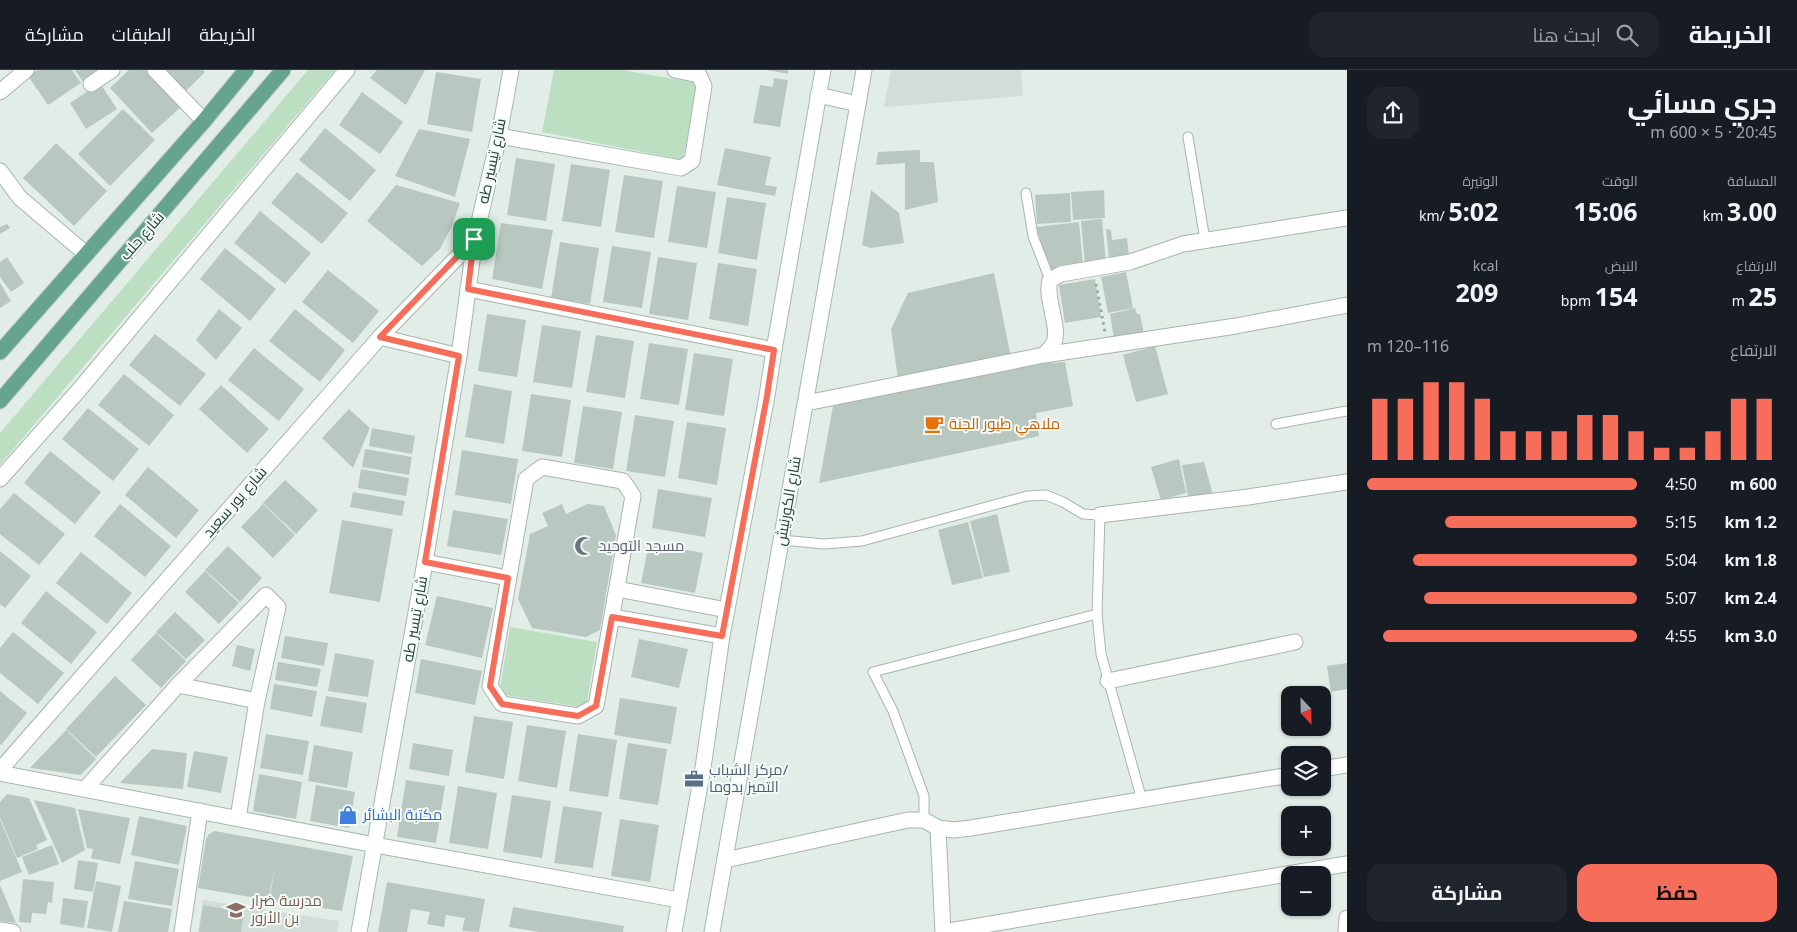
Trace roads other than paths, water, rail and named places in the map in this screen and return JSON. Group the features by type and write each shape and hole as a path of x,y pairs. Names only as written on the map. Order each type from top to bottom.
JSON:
{"main road":[{"name":"شارع حلب","path":"0,352 204,121 246,70"},
{"name":"شارع حلب","path":"0,402 283,70"}],"street":[{"path":"0,92 26,70"},
{"path":"91,84 112,70"},
{"path":"155,70 204,121"},
{"path":"0,479 99,367 347,70"},
{"name":"شارع تيسير طه","path":"359,932 376,846 425,562 459,356 474,239 511,70"},
{"path":"498,136 680,168 692,161 704,86 699,75 675,70"},
{"path":"674,932 703,768 722,636 767,396 823,70"},
{"name":"شارع الكورنيش","path":"712,932 864,70"},
{"path":"818,95 858,104"},
{"path":"0,171 20,198 86,254"},
{"path":"1044,355 1053,345 1055,336 1047,288 1050,280 1061,274 1130,262 1184,244 1347,218"},
{"name":"شارع بور سعيد","path":"0,771 380,337 474,239"},
{"path":"468,289 774,350"},
{"path":"806,403 1044,355 1236,326 1347,305"},
{"path":"380,337 459,356"},
{"path":"542,467 623,481 633,496 617,589 596,706 578,716 502,704 490,686 508,578 526,479 542,467"},
{"path":"1100,515 1248,497 1347,482"},
{"path":"425,562 508,578"},
{"path":"617,589 727,610"},
{"path":"84,789 178,685 266,595 278,607 257,701 238,818"},
{"path":"612,617 722,636"},
{"path":"1108,681 1295,642"},
{"path":"178,685 257,701"},
{"path":"1331,768 1347,765"},
{"path":"0,771 376,846 679,900"},
{"path":"725,860 908,820 954,830 1281,777"},
{"path":"182,932 200,811"},
{"path":"931,824 942,932 1347,864"},
{"path":"1346,932 1347,918"},
{"path":"0,930 13,932"}],"lane":[{"path":"1188,137 1205,240"},
{"path":"1026,193 1033,236 1050,280"},
{"path":"1276,424 1347,411"},
{"path":"782,540 824,544 862,541 1027,496 1046,495 1063,502 1083,514 1100,515 1097,614 1101,654 1142,800"},
{"path":"931,824 924,796 893,711 873,672 1097,614"}],"place":[{"name":"ملاهي طيور الجنة","path":"934,424"},
{"name":"مسجد التوحيد","path":"584,546"},
{"name":"مركز الشباب/ التميز بدوما","path":"694,779"},
{"name":"مكتبة البشائر","path":"348,815"},
{"name":"مدرسة ضرار بن الأزور","path":"236,910"}]}
